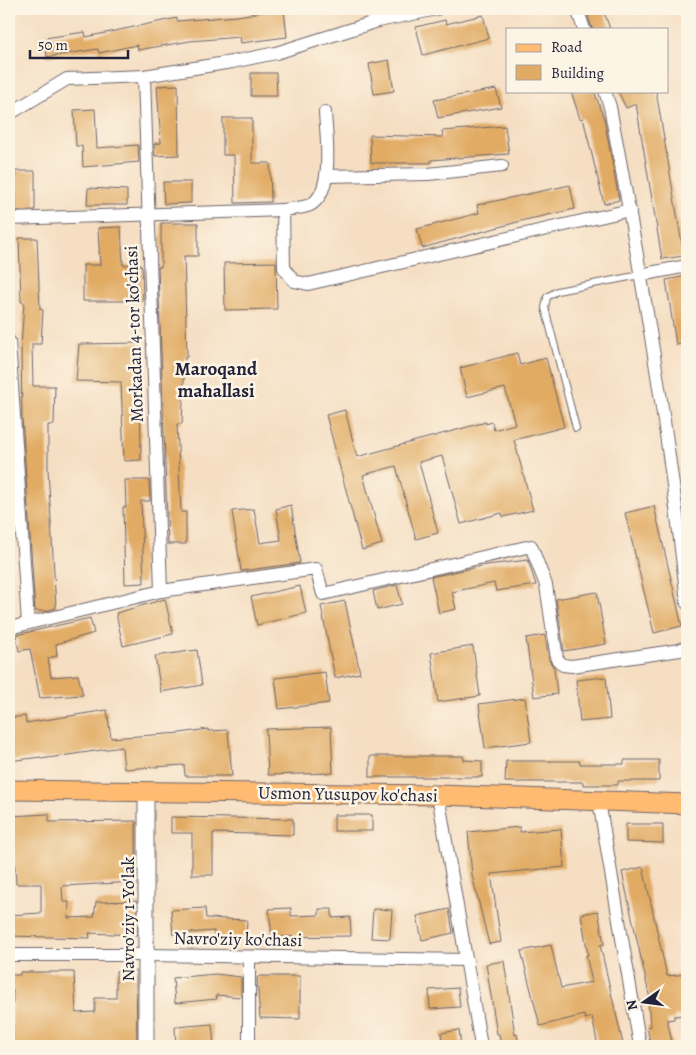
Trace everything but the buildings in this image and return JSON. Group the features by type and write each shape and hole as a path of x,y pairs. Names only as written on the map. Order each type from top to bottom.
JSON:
{"main road":[{"name":"Usmon Yusupov ko'chasi","path":"9,790 438,795 687,804"}],"street":[{"path":"9,114 66,79 144,76 276,53 376,15 437,9"},
{"path":"577,9 584,28"},
{"name":"Morkadan 4-tor ko'chasi","path":"144,76 147,214 161,591"},
{"path":"605,92 610,107 630,210 664,421 687,604"},
{"path":"9,219 283,210 310,205 322,193 326,176 325,112"},
{"path":"326,176 428,174 502,166"},
{"path":"283,210 284,268 294,280 308,284 630,210"},
{"path":"640,274 687,266"},
{"path":"9,341 28,623"},
{"path":"9,628 161,591 316,569 323,594 531,546 546,585 557,659 563,665 572,666 680,650 687,646"},
{"name":"Navro'ziy 1-Yo'lak","path":"146,792 146,1046"},
{"path":"438,795 481,1046"},
{"path":"599,800 640,1046"},
{"name":"Navro'ziy ko'chasi","path":"9,955 147,955 467,960"},
{"path":"249,958 249,1046"}],"lane":[{"path":"576,428 545,308 547,297 556,291 640,274"}],"district":[{"name":"Maroqand mahallasi","path":"216,379"}]}
